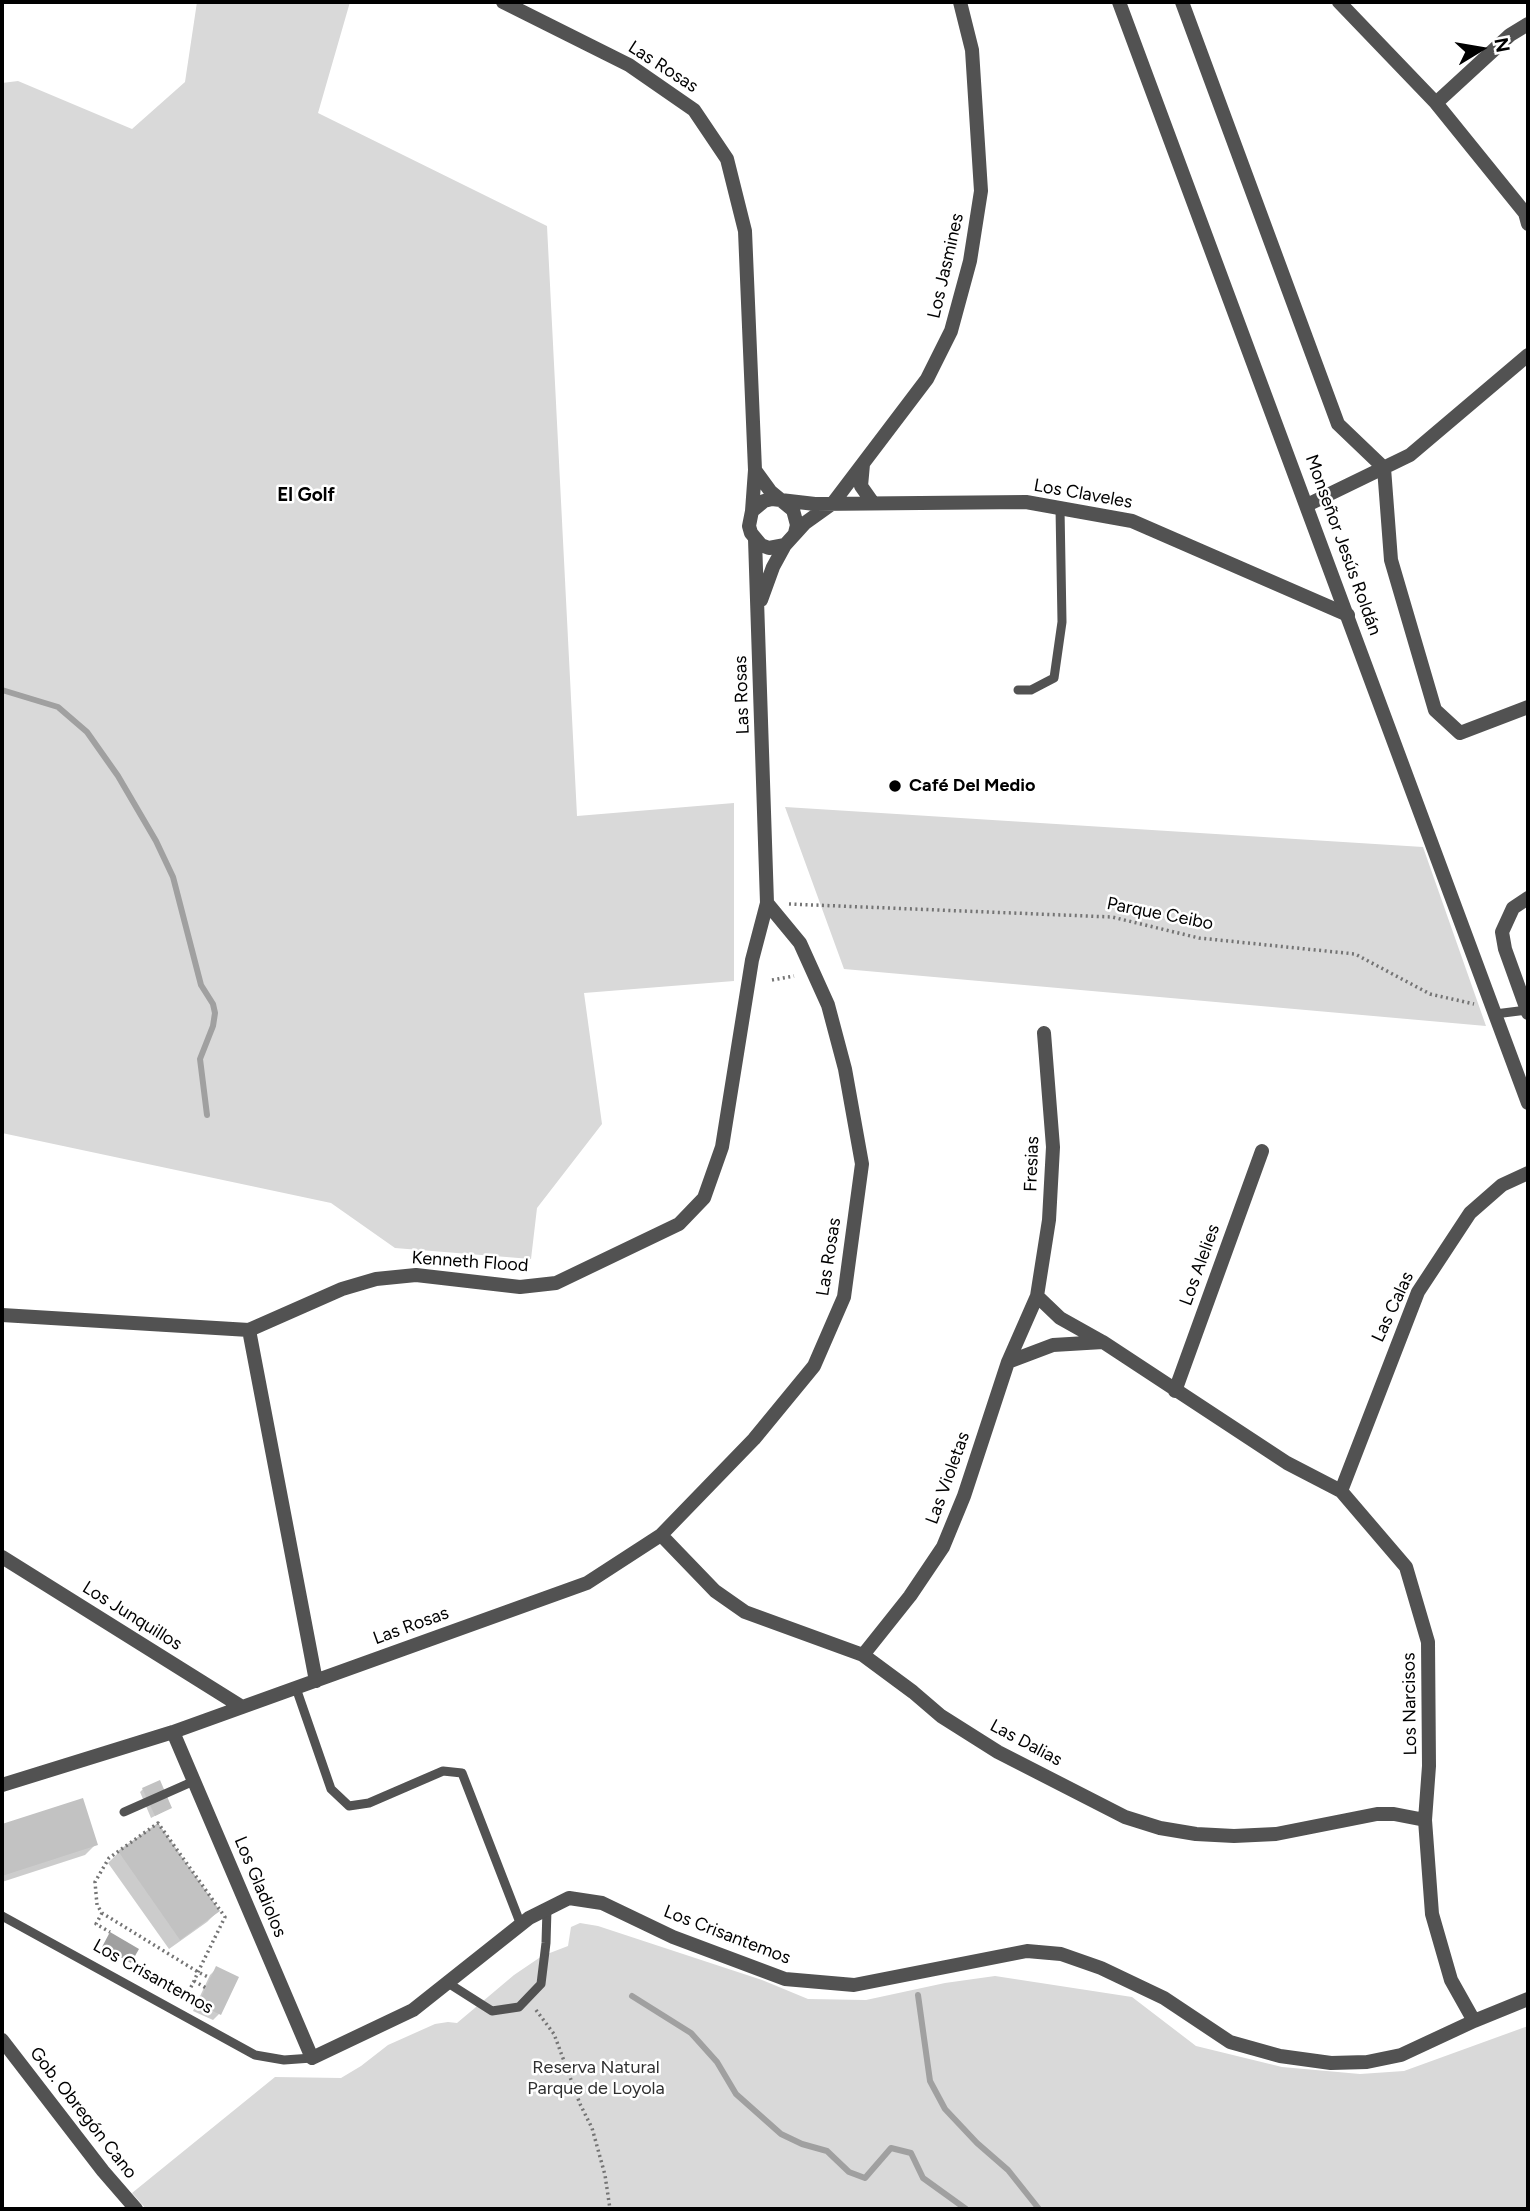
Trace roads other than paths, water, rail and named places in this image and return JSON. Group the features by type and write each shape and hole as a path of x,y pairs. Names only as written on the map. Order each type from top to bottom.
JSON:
{"street":[{"name":"Las Rosas","path":"503,2 629,65 694,110 727,159 745,231 755,470 752,511"},
{"name":"Los Jasmines","path":"796,533 833,503 864,463 928,379 951,331 970,261 981,191 972,50 960,2"},
{"name":"Monseñor Jesús Roldán","path":"1119,2 1528,1103"},
{"path":"1182,2 1338,424 1384,468 1391,560 1435,710 1460,733 1528,707"},
{"path":"1339,2 1436,103 1527,218"},
{"path":"1436,103 1510,35 1528,24"},
{"path":"1307,505 1410,455 1528,355"},
{"path":"864,463 861,486 873,503"},
{"path":"755,470 780,500 788,504 796,517 796,533 785,545 773,567 758,608"},
{"path":"780,500 764,501 752,511 749,526 755,539 769,548 785,545"},
{"name":"Los Claveles","path":"780,500 800,504 1026,502 1132,521 1348,615"},
{"name":"Las Rosas","path":"2,1785 173,1732 587,1583 661,1535 754,1439 814,1366 844,1297 862,1164 845,1069 828,1005 800,943 767,903 755,539"},
{"path":"1528,898 1513,908 1502,932 1505,949 1528,1011"},
{"name":"Kenneth Flood","path":"2,1315 249,1330 342,1289 376,1279 416,1275 520,1287 556,1283 678,1224 704,1198 722,1147 752,960 767,903"},
{"name":"Fresias","path":"1037,1296 1049,1220 1054,1147 1044,1033"},
{"name":"Los Alelies","path":"1175,1391 1262,1151"},
{"name":"Las Calas","path":"1341,1491 1418,1292 1470,1213 1502,1185 1528,1173"},
{"name":"Los Narcisos","path":"1037,1296 1060,1318 1102,1342 1287,1463 1341,1491 1406,1567 1428,1642 1429,1766 1425,1820 1432,1914 1451,1980 1474,2021"},
{"name":"Las Violetas","path":"863,1655 910,1596 943,1547 964,1496 1008,1362 1037,1296"},
{"path":"249,1330 316,1681"},
{"path":"1008,1362 1053,1345 1102,1342"},
{"name":"Las Dalias","path":"661,1535 715,1591 745,1612 863,1655 941,1716 998,1752 1125,1817 1160,1828 1234,1836 1276,1834 1377,1814 1394,1814 1425,1820"},
{"name":"Los Junquillos","path":"2,1557 242,1707"},
{"name":"Los Gladiolos","path":"173,1732 312,2058"},
{"name":"Los Crisantemos","path":"312,2058 413,2010 521,1925 569,1898 602,1903 673,1937 785,1979 854,1984 1027,1951 1062,1954 1101,1968 1164,1998 1230,2042 1280,2056 1331,2063 1367,2062 1401,2055 1528,1999"},
{"name":"Gob. Obregón Cano","path":"2,2040 103,2171 136,2209"}],"lane":[{"path":"1018,690 1031,690 1054,678 1062,622 1060,508"},
{"path":"1494,1011 1528,1011"},
{"path":"296,1688 331,1789 349,1806 369,1803 443,1771 462,1773 521,1925"},
{"path":"124,1812 194,1782"},
{"path":"448,1983 492,2011 519,2007 541,1984 547,1943 547,1909"},
{"name":"Los Crisantemos","path":"2,1916 255,2055 284,2060 312,2058"}],"waterway":[{"path":"2,690 58,707 87,732 118,776 156,841 173,877 201,985 213,1004 215,1013 213,1026 200,1059 207,1115"},
{"path":"918,1995 930,2081 945,2109 977,2143 1008,2170 1039,2209"},
{"path":"632,1996 691,2033 717,2062 736,2094 781,2134 802,2144 827,2151 849,2172 865,2178 891,2148 911,2153 923,2178 966,2209"}],"place":[{"name":"Café Del Medio","path":"895,786"}],"district":[{"name":"El Golf","path":"306,495"}],"park label":[{"name":"Reserva Natural Parque de Loyola","path":"596,2078"}]}
